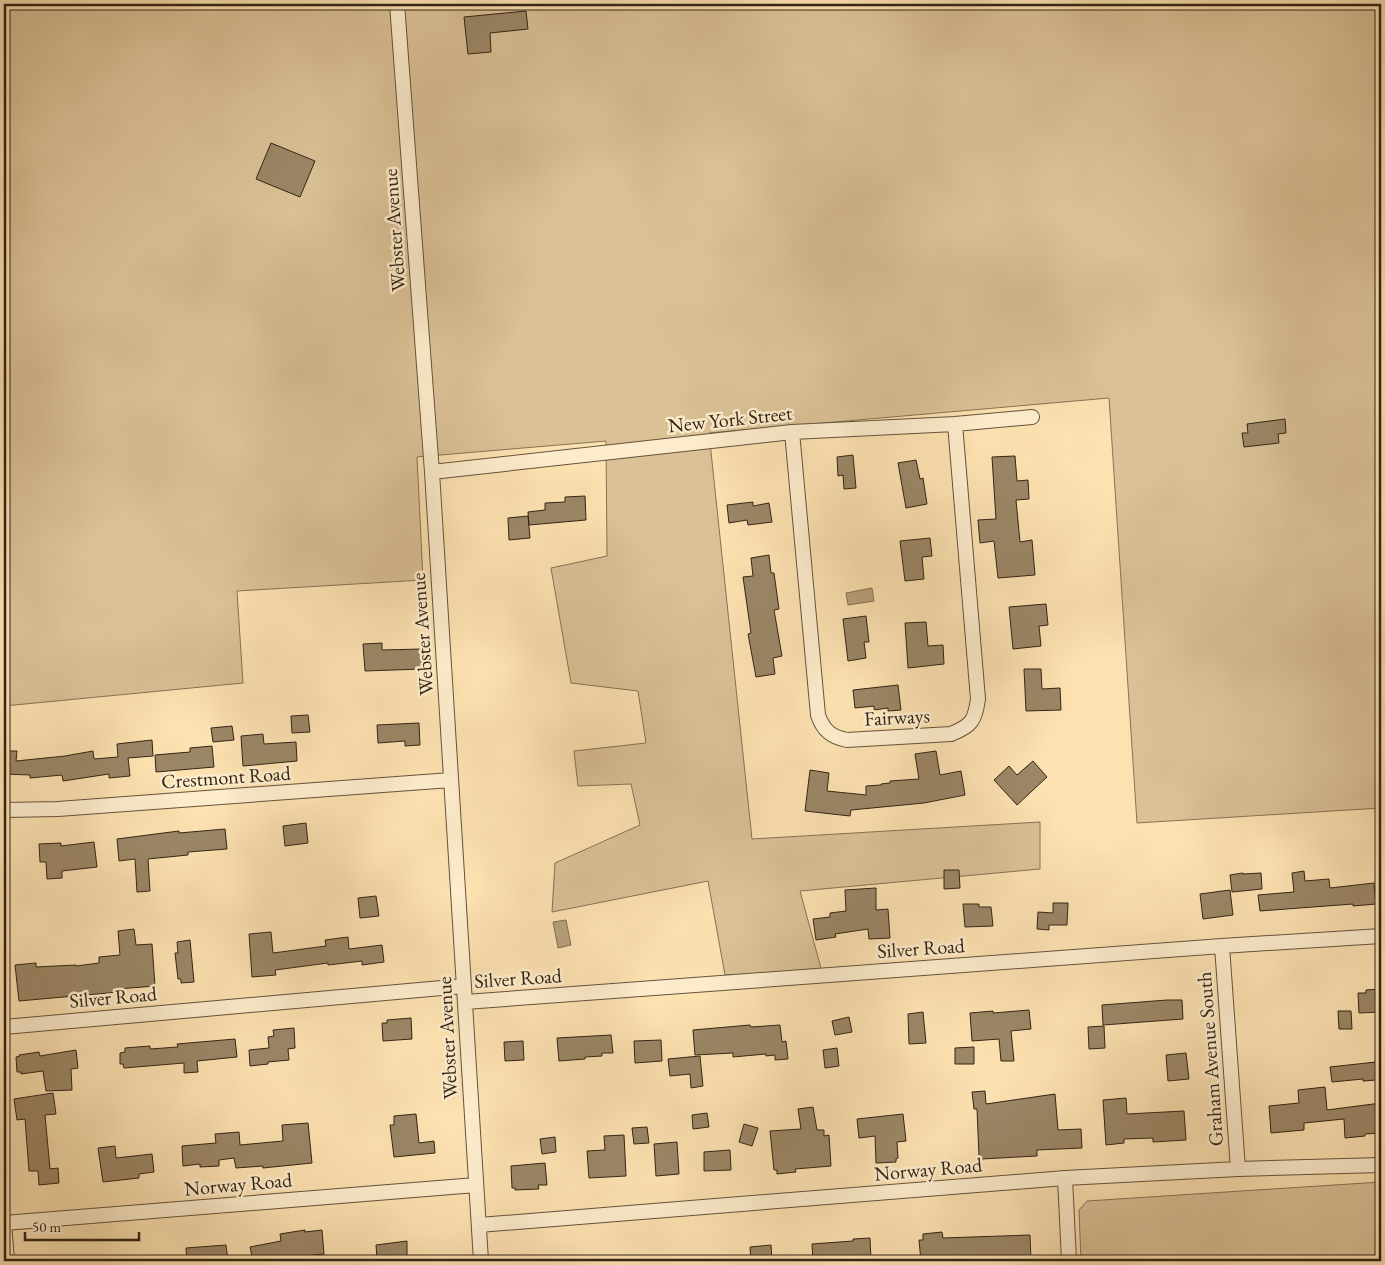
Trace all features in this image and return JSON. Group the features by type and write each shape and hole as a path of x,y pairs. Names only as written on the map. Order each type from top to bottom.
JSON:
{"street":[{"name":"Webster Avenue","path":"397,4 432,472 481,1261"},
{"name":"New York Street","path":"432,472 792,432 954,424 1032,417"},
{"name":"Fairways","path":"792,432 818,715 821,724 828,732 837,738 847,740 951,734 964,729 971,723 976,712 978,700 954,424"},
{"name":"Crestmont Road","path":"4,810 58,809 451,780"},
{"name":"Silver Road","path":"465,1002 1381,936"},
{"name":"Graham Avenue South","path":"1222,946 1238,1169"},
{"name":"Silver Road","path":"4,1026 464,986"},
{"name":"Norway Road","path":"479,1225 1065,1178 1238,1169 1381,1165"},
{"path":"1065,1178 1069,1261"},
{"name":"Norway Road","path":"4,1222 476,1186"},
{"path":"4,1222 7,1261"}],"shaded area":[{"path":"4,4 1381,4 1381,808 1137,823 1109,398 709,433 752,839 1040,822 1040,869 800,891 822,972 725,975 708,881 552,912 555,863 640,825 631,784 578,786 574,751 646,743 638,691 571,683 551,568 607,556 606,441 417,457 423,580 237,591 243,683 4,706"},
{"path":"872,588 874,601 848,605 846,593"},
{"path":"566,920 571,945 558,948 553,922"},
{"path":"1381,1182 1381,1261 1081,1261 1079,1210 1087,1201"}],"building":[{"path":"526,11 528,29 490,33 491,52 468,54 464,17"},
{"path":"271,143 315,161 300,197 256,179"},
{"path":"1285,419 1286,433 1278,434 1279,443 1244,447 1242,433 1248,433 1247,424"},
{"path":"853,455 856,488 844,489 843,475 838,476 837,457"},
{"path":"1015,456 1017,481 1028,480 1029,499 1016,500 1020,542 1032,540 1035,575 998,578 994,541 980,543 978,520 996,519 992,457"},
{"path":"916,460 920,479 923,478 927,504 906,508 898,463"},
{"path":"585,496 586,520 529,525 528,512 545,510 545,503 565,502 565,497"},
{"path":"753,502 753,506 769,503 772,522 748,525 747,520 729,523 727,505"},
{"path":"528,516 530,538 509,540 508,518"},
{"path":"930,538 932,556 922,557 924,579 905,581 900,541"},
{"path":"769,555 771,573 774,573 779,609 774,610 782,656 773,658 775,674 756,677 748,634 751,633 743,577 753,576 751,558"},
{"path":"1046,604 1048,625 1039,626 1041,646 1013,649 1009,607"},
{"path":"866,616 869,642 864,642 866,658 848,661 843,619"},
{"path":"926,622 928,646 943,645 944,664 908,668 905,623"},
{"path":"382,643 382,650 421,649 422,669 365,671 363,644"},
{"path":"1024,669 1041,669 1042,689 1060,688 1061,710 1026,711"},
{"path":"898,685 901,710 888,711 888,708 874,710 874,706 855,708 853,690"},
{"path":"308,715 310,732 292,733 291,716"},
{"path":"419,723 420,745 405,746 405,741 378,743 377,725"},
{"path":"232,726 234,740 213,742 211,728"},
{"path":"263,734 264,744 296,742 297,761 243,766 241,736"},
{"path":"152,740 153,756 128,758 130,776 109,778 109,774 63,781 62,775 30,778 30,775 4,774 4,751 17,751 16,761 93,751 94,759 118,757 117,744"},
{"path":"212,746 214,767 156,772 155,755 190,752 190,748"},
{"path":"936,751 940,775 961,771 965,795 924,803 851,810 850,816 805,811 810,770 829,773 827,791 866,795 866,786 881,785 890,783 890,781 919,779 915,754"},
{"path":"1033,761 1047,777 1017,805 994,780 1009,766 1017,775"},
{"path":"306,823 308,843 285,846 283,826"},
{"path":"225,829 227,849 188,852 188,855 148,859 150,891 137,892 135,859 119,861 117,839 179,831 179,833"},
{"path":"94,842 97,867 62,871 62,878 47,879 46,862 40,862 39,844 61,843 61,846"},
{"path":"944,870 959,870 960,888 944,889"},
{"path":"1304,871 1305,881 1329,879 1330,888 1374,883 1376,904 1260,911 1258,895 1294,892 1292,873"},
{"path":"1261,873 1262,889 1232,892 1230,875"},
{"path":"876,888 876,910 888,909 890,938 869,939 868,929 835,934 836,937 816,940 813,919 830,917 830,913 846,911 845,890"},
{"path":"1230,890 1233,915 1203,919 1200,894"},
{"path":"376,896 379,916 360,918 358,898"},
{"path":"1053,903 1068,903 1067,925 1049,925 1049,930 1037,929 1038,912 1053,913"},
{"path":"963,904 979,904 979,907 991,907 993,926 965,927"},
{"path":"134,929 136,945 152,944 155,986 118,989 119,992 19,1001 15,965 36,963 36,967 76,966 99,963 99,957 120,955 118,931"},
{"path":"271,932 273,953 326,946 325,940 348,937 349,949 382,945 384,962 362,965 362,961 328,965 328,963 275,970 276,975 252,977 249,934"},
{"path":"190,940 194,982 181,983 181,979 178,979 175,953 178,953 177,942"},
{"path":"1381,989 1381,1012 1359,1013 1358,993 1366,993 1366,990"},
{"path":"1182,1000 1183,1019 1103,1025 1102,1005"},
{"path":"1029,1010 1031,1029 1011,1031 1014,1061 1001,1061 999,1039 972,1041 970,1013"},
{"path":"1338,1011 1351,1011 1352,1029 1339,1029"},
{"path":"923,1012 926,1043 909,1044 908,1014"},
{"path":"849,1017 852,1032 835,1035 832,1021"},
{"path":"411,1018 412,1039 383,1041 382,1023 387,1023 387,1020"},
{"path":"750,1025 751,1027 780,1025 782,1042 786,1041 788,1059 775,1060 775,1055 766,1056 766,1054 733,1057 733,1053 695,1055 693,1030"},
{"path":"1104,1026 1105,1048 1089,1049 1088,1027"},
{"path":"294,1028 295,1048 288,1049 289,1060 250,1066 249,1050 269,1048 268,1037 274,1036 273,1030"},
{"path":"611,1035 613,1053 602,1053 602,1056 585,1057 585,1059 559,1061 557,1038"},
{"path":"235,1039 237,1057 197,1061 198,1072 184,1073 184,1063 124,1068 123,1064 120,1064 120,1053 125,1052 125,1048 150,1046 150,1049 178,1047 177,1044"},
{"path":"661,1040 662,1061 635,1063 634,1041"},
{"path":"523,1041 524,1060 505,1061 504,1042"},
{"path":"974,1047 974,1064 955,1064 955,1048"},
{"path":"837,1048 839,1066 825,1068 823,1050"},
{"path":"76,1050 78,1068 71,1069 72,1090 46,1091 43,1071 21,1074 21,1072 17,1072 16,1057 19,1055 39,1052 40,1056"},
{"path":"1186,1053 1189,1079 1168,1081 1166,1055"},
{"path":"700,1056 703,1086 691,1088 690,1074 670,1076 668,1059"},
{"path":"1376,1062 1376,1080 1363,1081 1363,1079 1332,1082 1330,1067"},
{"path":"1325,1087 1327,1110 1381,1103 1381,1133 1345,1138 1344,1119 1304,1123 1304,1130 1271,1133 1269,1106 1299,1103 1298,1090"},
{"path":"985,1091 986,1104 1055,1094 1058,1130 1081,1129 1082,1148 1037,1150 1037,1156 982,1159 981,1155 979,1156 977,1109 974,1109 972,1092"},
{"path":"53,1093 56,1114 45,1115 50,1169 58,1168 59,1183 39,1185 38,1171 29,1171 25,1119 17,1120 14,1099"},
{"path":"1126,1098 1127,1114 1184,1111 1186,1140 1153,1142 1153,1138 1124,1139 1124,1143 1106,1145 1103,1100"},
{"path":"813,1107 817,1130 824,1130 824,1136 829,1135 831,1166 795,1169 796,1172 777,1174 777,1170 774,1170 770,1131 801,1129 798,1109"},
{"path":"707,1113 709,1127 693,1129 692,1115"},
{"path":"416,1114 419,1143 434,1141 435,1153 394,1157 390,1125 394,1125 394,1116"},
{"path":"903,1114 906,1141 897,1142 898,1158 896,1162 876,1163 875,1136 859,1138 857,1119"},
{"path":"308,1123 312,1163 263,1168 263,1166 236,1168 234,1158 219,1160 219,1166 200,1167 200,1164 183,1166 182,1146 216,1143 215,1134 239,1132 240,1145 283,1141 282,1125"},
{"path":"744,1124 758,1128 752,1146 739,1142"},
{"path":"647,1127 649,1143 634,1144 632,1128"},
{"path":"624,1135 626,1176 589,1178 587,1151 605,1150 604,1136"},
{"path":"555,1137 556,1152 542,1154 540,1139"},
{"path":"677,1142 679,1174 656,1176 654,1144"},
{"path":"115,1146 116,1158 152,1154 154,1172 139,1174 139,1178 103,1182 98,1148"},
{"path":"730,1150 731,1170 704,1171 704,1152"},
{"path":"545,1163 547,1185 538,1185 539,1189 515,1190 515,1188 512,1188 511,1166"},
{"path":"305,1230 305,1232 322,1230 324,1254 303,1256 303,1261 294,1261 294,1257 271,1259 271,1261 253,1261 250,1247 281,1241 280,1234"},
{"path":"942,1232 943,1238 1030,1235 1031,1261 977,1261 977,1258 921,1261 919,1240 923,1240 923,1234"},
{"path":"870,1238 871,1261 813,1261 812,1244"},
{"path":"407,1241 407,1257 404,1257 405,1261 379,1261 377,1259 376,1245"},
{"path":"226,1245 228,1261 187,1261 186,1248"},
{"path":"771,1245 772,1261 751,1261 750,1247"}]}
